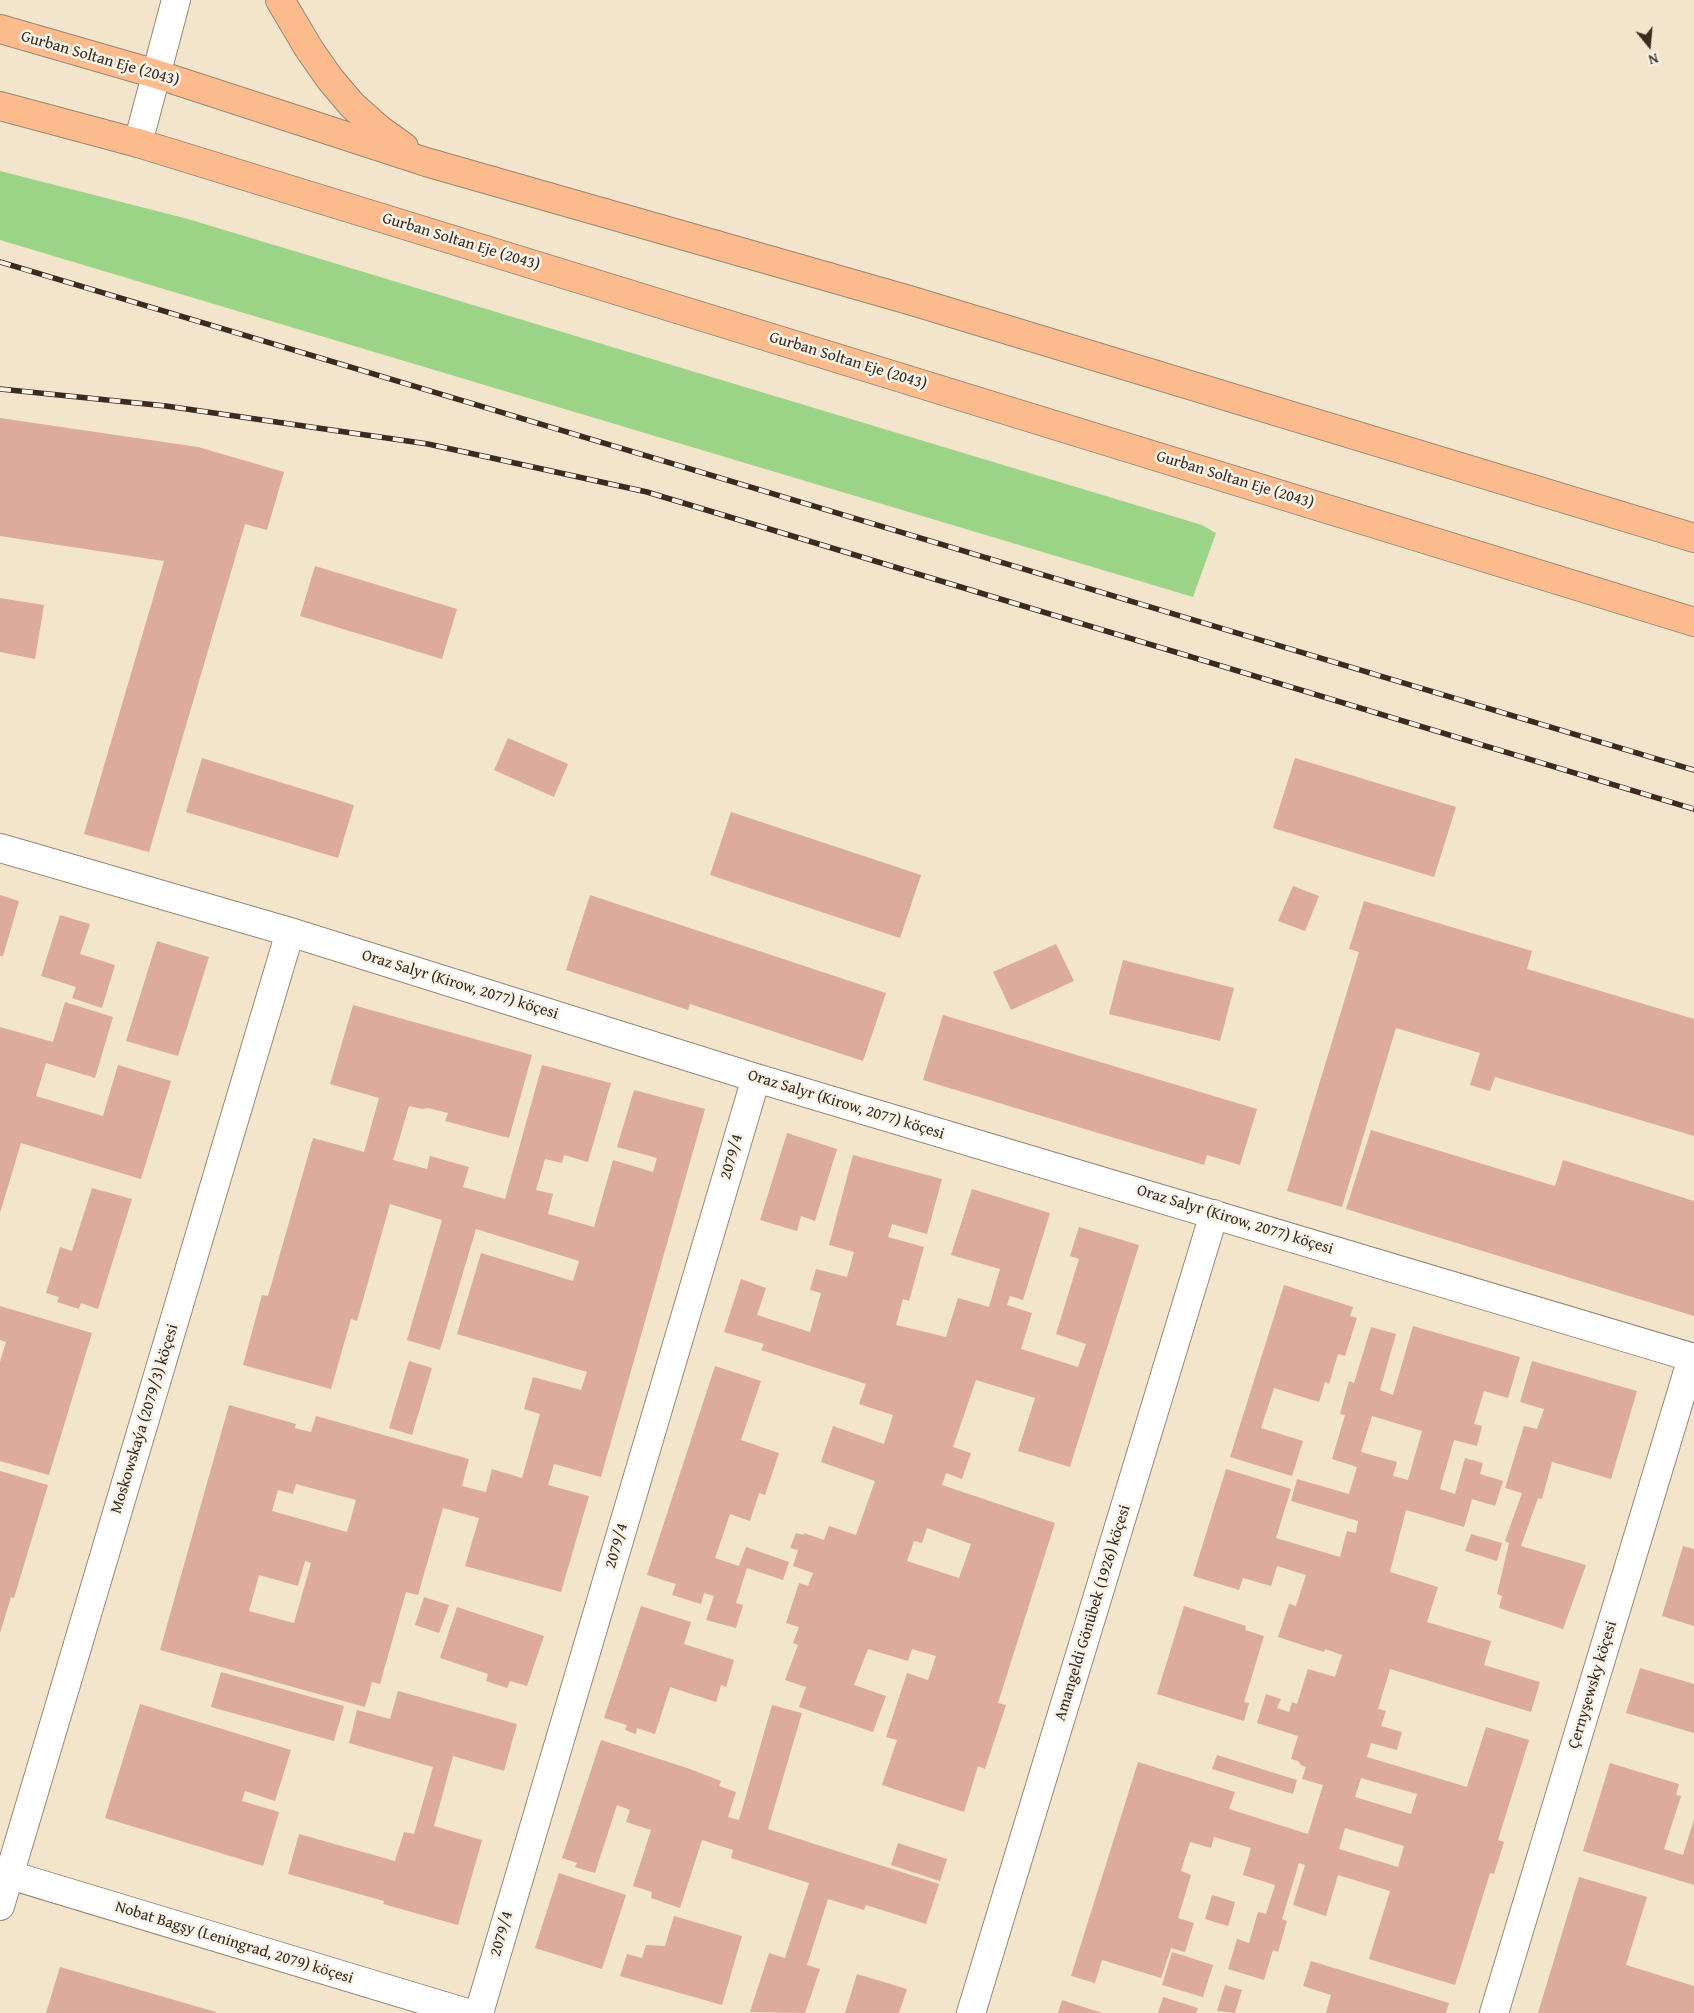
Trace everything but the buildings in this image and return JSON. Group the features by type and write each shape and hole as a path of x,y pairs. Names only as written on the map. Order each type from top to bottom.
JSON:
{"highway":[{"path":"280,0 309,49 330,79 352,105 379,129 426,162"},
{"name":"Gurban Soltan Eje (2043)","path":"0,29 156,74 426,162 909,300 1694,538"},
{"name":"Gurban Soltan Eje (2043)","path":"0,106 138,143 1694,622"}],"street":[{"path":"138,143 176,0"},
{"name":"Oraz Salyr (Kirow, 2077) köçesi","path":"0,848 290,932 756,1078 1693,1358"},
{"name":"Moskowskaýa (2079/3) köçesi","path":"0,1906 5,1874 290,932"},
{"name":"2079/4","path":"479,2013 756,1078"},
{"name":"Amangeldi Gönübek (1926) köçesi","path":"971,2013 1214,1214"},
{"name":"Çernyşewsky köçesi","path":"1494,2013 1693,1358"},
{"name":"Nobat Bagşy (Leningrad, 2079) köçesi","path":"5,1874 467,2013"}],"green space":[{"path":"0,171 188,219 1202,525 1216,533 1193,597 0,240"}],"railway":[{"path":"0,262 1694,770"},
{"path":"0,389 166,406 428,444 647,492 1694,809"}]}
